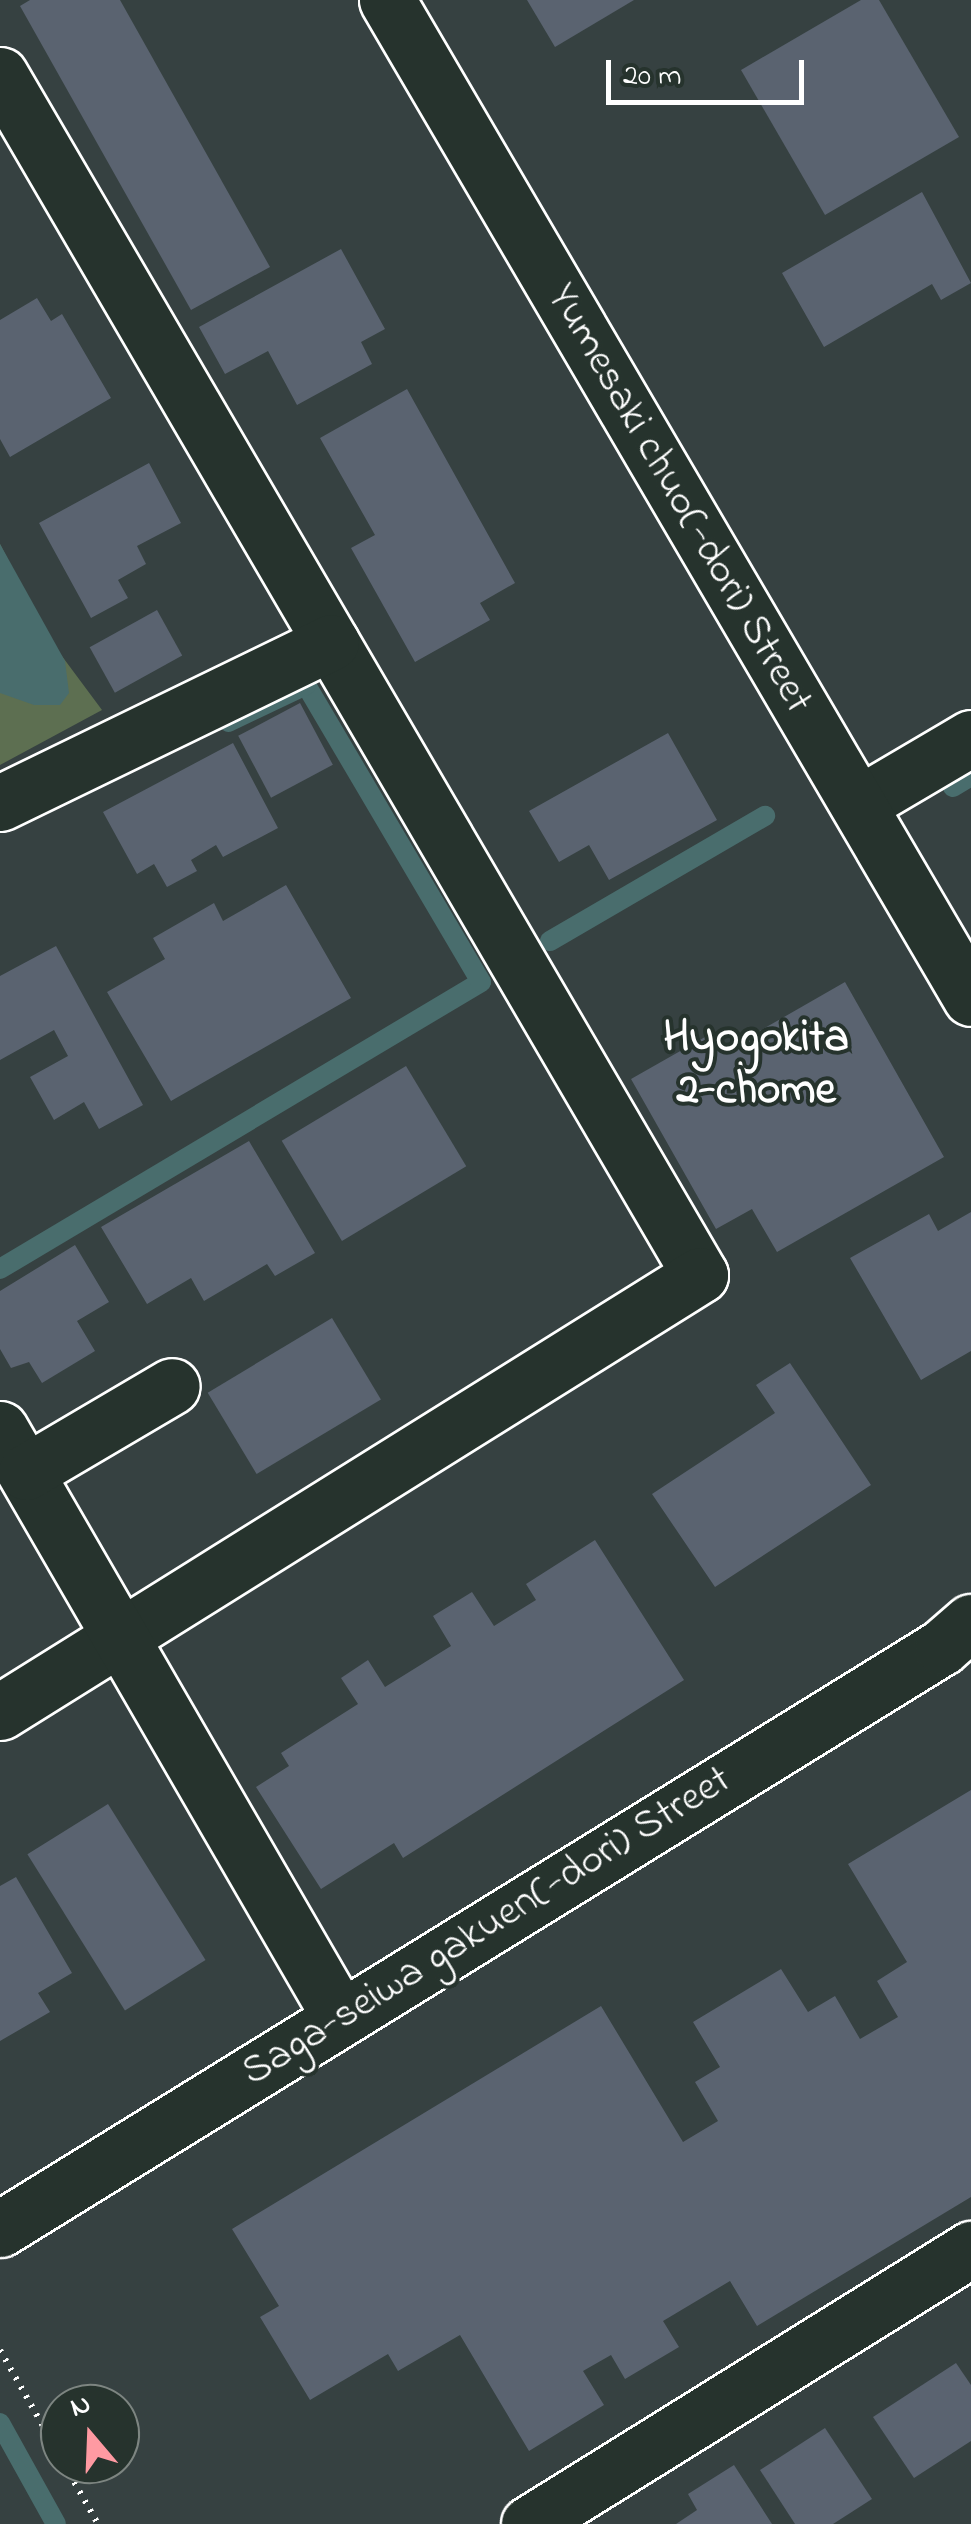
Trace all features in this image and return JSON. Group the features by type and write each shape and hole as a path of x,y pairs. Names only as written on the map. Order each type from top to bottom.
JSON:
{"street":[{"name":"Yumesaki chuo(-dori) Street","path":"387,0 971,998"},
{"path":"0,74 700,1275 0,1712"},
{"path":"0,803 332,642"},
{"path":"859,804 971,738"},
{"path":"172,1386 13,1450 340,2017"},
{"name":"Saga-seiwa gakuen(-dori) Street","path":"0,2229 926,1658 971,1622"},
{"path":"530,2524 971,2249"}],"path":[{"path":"0,2350 40,2421"},
{"path":"75,2484 98,2524"}],"green space":[{"path":"0,544 47,636 102,710 0,765"}],"water":[{"path":"0,544 65,661 69,693 60,705 34,705 0,693"}],"building":[{"path":"30,0 120,0 270,267 191,310 20,6"},
{"path":"527,0 634,0 555,47"},
{"path":"861,0 879,0 959,137 825,215 741,70"},
{"path":"922,192 971,283 941,300 932,284 824,347 782,273"},
{"path":"341,249 385,329 361,342 372,364 297,405 268,351 225,374 199,327"},
{"path":"37,298 51,321 62,314 111,398 10,457 0,439 0,320"},
{"path":"407,389 515,583 480,603 490,620 415,662 351,548 375,535 320,438"},
{"path":"149,463 181,523 137,546 146,564 118,580 128,598 91,618 39,523"},
{"path":"157,610 182,655 115,693 90,647"},
{"path":"300,703 333,765 271,798 238,736"},
{"path":"668,733 717,820 609,880 589,845 559,862 529,811"},
{"path":"233,743 278,828 223,857 216,845 191,860 197,871 167,887 154,864 137,874 103,812"},
{"path":"286,885 351,998 171,1101 107,992 165,959 153,938 214,903 223,921"},
{"path":"56,946 143,1105 99,1129 84,1102 54,1120 30,1077 68,1056 54,1030 0,1060 0,976"},
{"path":"845,982 944,1157 777,1252 752,1209 716,1229 631,1079 712,1033 723,1052"},
{"path":"406,1066 466,1166 342,1241 282,1141"},
{"path":"249,1141 315,1253 275,1276 267,1264 204,1301 191,1278 147,1304 101,1227"},
{"path":"971,1212 971,1351 921,1380 850,1258 929,1214 938,1231"},
{"path":"75,1245 109,1302 77,1321 95,1351 42,1383 29,1362 11,1368 0,1349 0,1291"},
{"path":"332,1318 381,1399 257,1474 208,1393"},
{"path":"790,1363 871,1485 715,1587 652,1494 775,1413 756,1385"},
{"path":"595,1540 684,1680 403,1858 394,1843 321,1889 256,1787 289,1766 281,1753 358,1704 341,1678 368,1660 385,1687 451,1646 433,1616 472,1592 494,1626 536,1600 526,1584"},
{"path":"971,1790 971,2197 757,2326 730,2281 663,2321 679,2347 625,2379 611,2355 583,2371 604,2405 529,2451 460,2335 398,2371 388,2354 310,2400 260,2317 279,2306 232,2229 601,2006 683,2142 718,2121 695,2082 720,2067 693,2022 781,1969 808,2012 835,1996 860,2039 898,2017 877,1981 907,1962 848,1864"},
{"path":"108,1804 206,1960 125,2010 27,1854"},
{"path":"16,1877 72,1973 38,1993 50,2012 0,2041 0,1886"},
{"path":"956,2363 971,2385 971,2441 914,2478 873,2417"},
{"path":"825,2428 872,2499 833,2524 795,2524 760,2470"},
{"path":"734,2465 772,2524 676,2524 697,2510 688,2494"}],"waterway":[{"path":"0,1269 481,982 306,685 228,722"},
{"path":"953,787 971,776"},
{"path":"550,941 765,816"},
{"path":"0,2423 56,2524"}],"district":[{"name":"Hyogokita 2-chome","path":"756,1066"}]}
